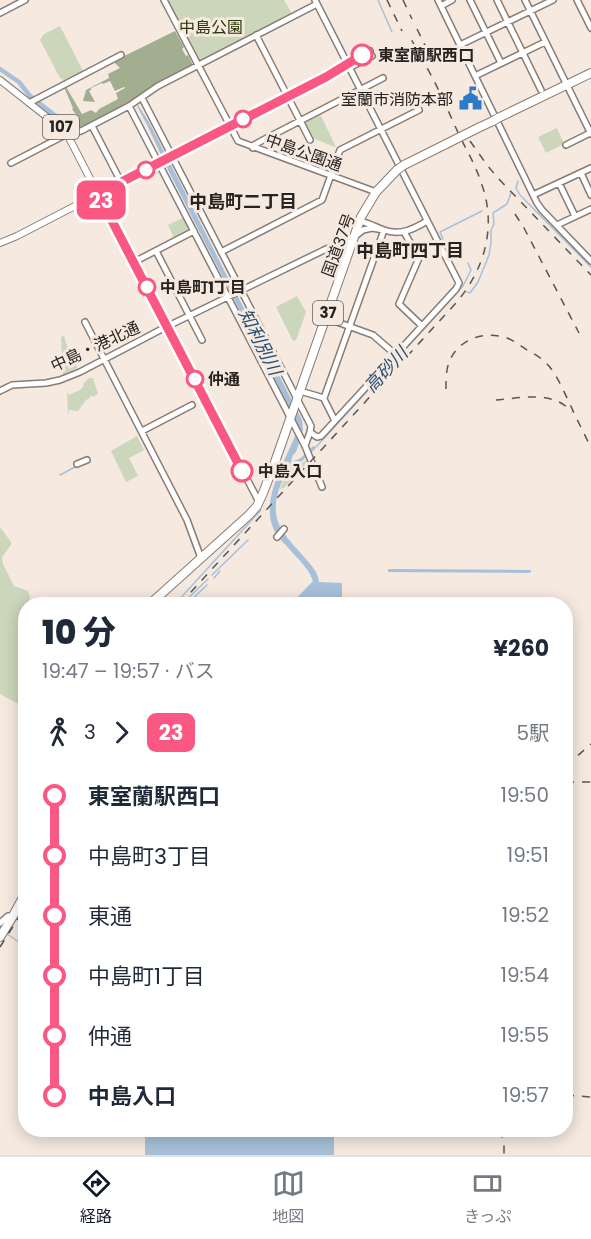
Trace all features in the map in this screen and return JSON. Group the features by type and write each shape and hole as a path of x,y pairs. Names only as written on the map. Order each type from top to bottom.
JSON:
{"highway":[{"name":"国道37号","path":"158,597 246,519 259,501 360,221 376,192 400,168 591,73"},
{"path":"0,937 18,907"}],"main road":[{"name":"107","path":"0,80 33,100 68,134 98,194"},
{"path":"0,243 98,194"}],"street":[{"path":"0,13 25,0"},
{"name":"中島公園通","path":"164,0 238,141 376,192"},
{"path":"452,0 439,3 533,195 540,208 588,254 591,261"},
{"path":"470,0 501,63"},
{"path":"499,0 543,90"},
{"path":"525,0 589,124 591,134 566,145"},
{"path":"460,45 553,0"},
{"path":"577,0 591,28"},
{"path":"11,163 130,106 158,86 316,2 459,283 335,421 319,437 310,432"},
{"path":"256,35 310,140"},
{"path":"475,76 545,42"},
{"path":"259,501 98,194 371,53"},
{"path":"33,100 121,55"},
{"path":"253,148 254,144 383,78"},
{"path":"141,98 296,403 311,426 307,451"},
{"path":"130,106 291,417 322,487"},
{"path":"221,252 322,200 340,150 419,110"},
{"path":"92,126 121,182"},
{"path":"533,195 591,168"},
{"path":"581,172 591,195"},
{"path":"559,183 575,216"},
{"path":"557,225 591,209"},
{"path":"360,221 384,230"},
{"path":"240,292 354,237 363,230 369,228 404,232 427,221"},
{"path":"324,399 384,230"},
{"path":"134,262 194,231"},
{"path":"404,232 419,258 399,304 422,326"},
{"path":"156,251 202,340"},
{"name":"中島・港北通","path":"1,388 15,384 60,380 240,292"},
{"path":"326,318 373,335 396,355"},
{"path":"85,322 187,520 201,558"},
{"path":"300,391 324,399 335,421"},
{"path":"142,431 192,405"},
{"path":"77,464 87,460"},
{"path":"277,537 284,529"},
{"path":"0,923 8,916 13,916"}],"green space":[{"name":"中島公園","path":"168,0 284,0 292,14 201,61"},
{"path":"60,26 83,71 64,80 60,78 40,40 44,34"},
{"path":"175,31 184,47 182,49 193,65 158,84 133,102 77,129 71,127 79,119 72,109 64,87 68,85 66,87 82,114 91,110 96,113 118,99 116,93 125,88 115,91 110,81 102,83 89,91 95,102 83,101 86,90 109,78 108,74 120,68 114,62 102,67"},
{"path":"318,114 336,147 312,138 303,121"},
{"path":"557,128 564,144 546,153 538,137"},
{"path":"183,218 189,230 174,238 168,225"},
{"path":"297,296 306,312 296,340 293,341 276,307"},
{"path":"64,336 71,359 74,359 77,368 63,375 61,337"},
{"path":"89,378 93,378 98,394 93,397 91,395 78,411 69,410 68,415 67,392 69,395 80,390"},
{"path":"137,436 144,450 129,458 138,476 126,482 111,451"},
{"path":"307,459 308,461 284,488 280,489 290,466"},
{"path":"0,527 11,542 2,557 3,564 14,586 28,591 30,597 18,597 18,704 0,694"}],"water":[{"path":"137,106 149,122 302,420 303,430 291,461 299,459 314,446 316,448 301,462 289,465 278,492 277,518 286,536 314,569 319,582 342,583 342,597 298,597 313,582 304,566 276,533 270,519 275,482 298,428 297,423"},
{"path":"388,569 531,570 531,572 388,572"},
{"path":"145,1137 334,1137 334,1155 145,1155"}],"waterway":[{"path":"378,0 392,32"},
{"name":"知利別川","path":"0,69 19,82 30,96 70,127 83,128"},
{"path":"516,188 518,181"},
{"path":"516,188 520,195 591,267"},
{"path":"467,292 470,293 478,282 489,255 491,230 494,224 493,213 507,204 511,193"},
{"path":"443,239 440,232 482,211"},
{"name":"高砂川","path":"460,248 463,255"},
{"path":"439,250 456,283"},
{"name":"高砂川","path":"316,447 463,286 471,270 468,263"},
{"path":"60,475 75,467"},
{"path":"251,521 261,510"},
{"path":"181,597 250,522"},
{"path":"212,575 248,540"},
{"path":"214,578 220,571"},
{"path":"189,597 208,579"},
{"path":"194,597 207,585"},
{"path":"7,934 18,941"}],"railway":[{"path":"387,0 402,31"},
{"path":"403,0 412,19"},
{"path":"417,29 438,72"},
{"path":"186,597 455,304 474,278 480,263 488,233 488,217 482,185 438,88 408,33"},
{"path":"470,141 497,177 591,275"},
{"path":"515,214 579,333"},
{"path":"446,389 450,360 461,345 487,335 507,338 539,357 549,366 591,448"},
{"path":"496,400 546,398 564,405 572,412"},
{"path":"573,760 591,744"},
{"path":"573,782 591,782"},
{"path":"0,947 18,919"},
{"path":"573,1096 591,1097"},
{"path":"502,1137 504,1155"}],"bus line":[{"name":"23","path":"242,471 98,194 344,68 347,63 362,55"}],"place":[{"name":"東室蘭駅西口","path":"362,55"},
{"name":"室蘭市消防本部","path":"471,99"},
{"name":"中島町1丁目","path":"147,287"},
{"name":"仲通","path":"195,379"},
{"name":"中島入口","path":"242,471"}],"district":[{"name":"中島町二丁目","path":"243,202"},
{"name":"中島町四丁目","path":"410,251"}]}
